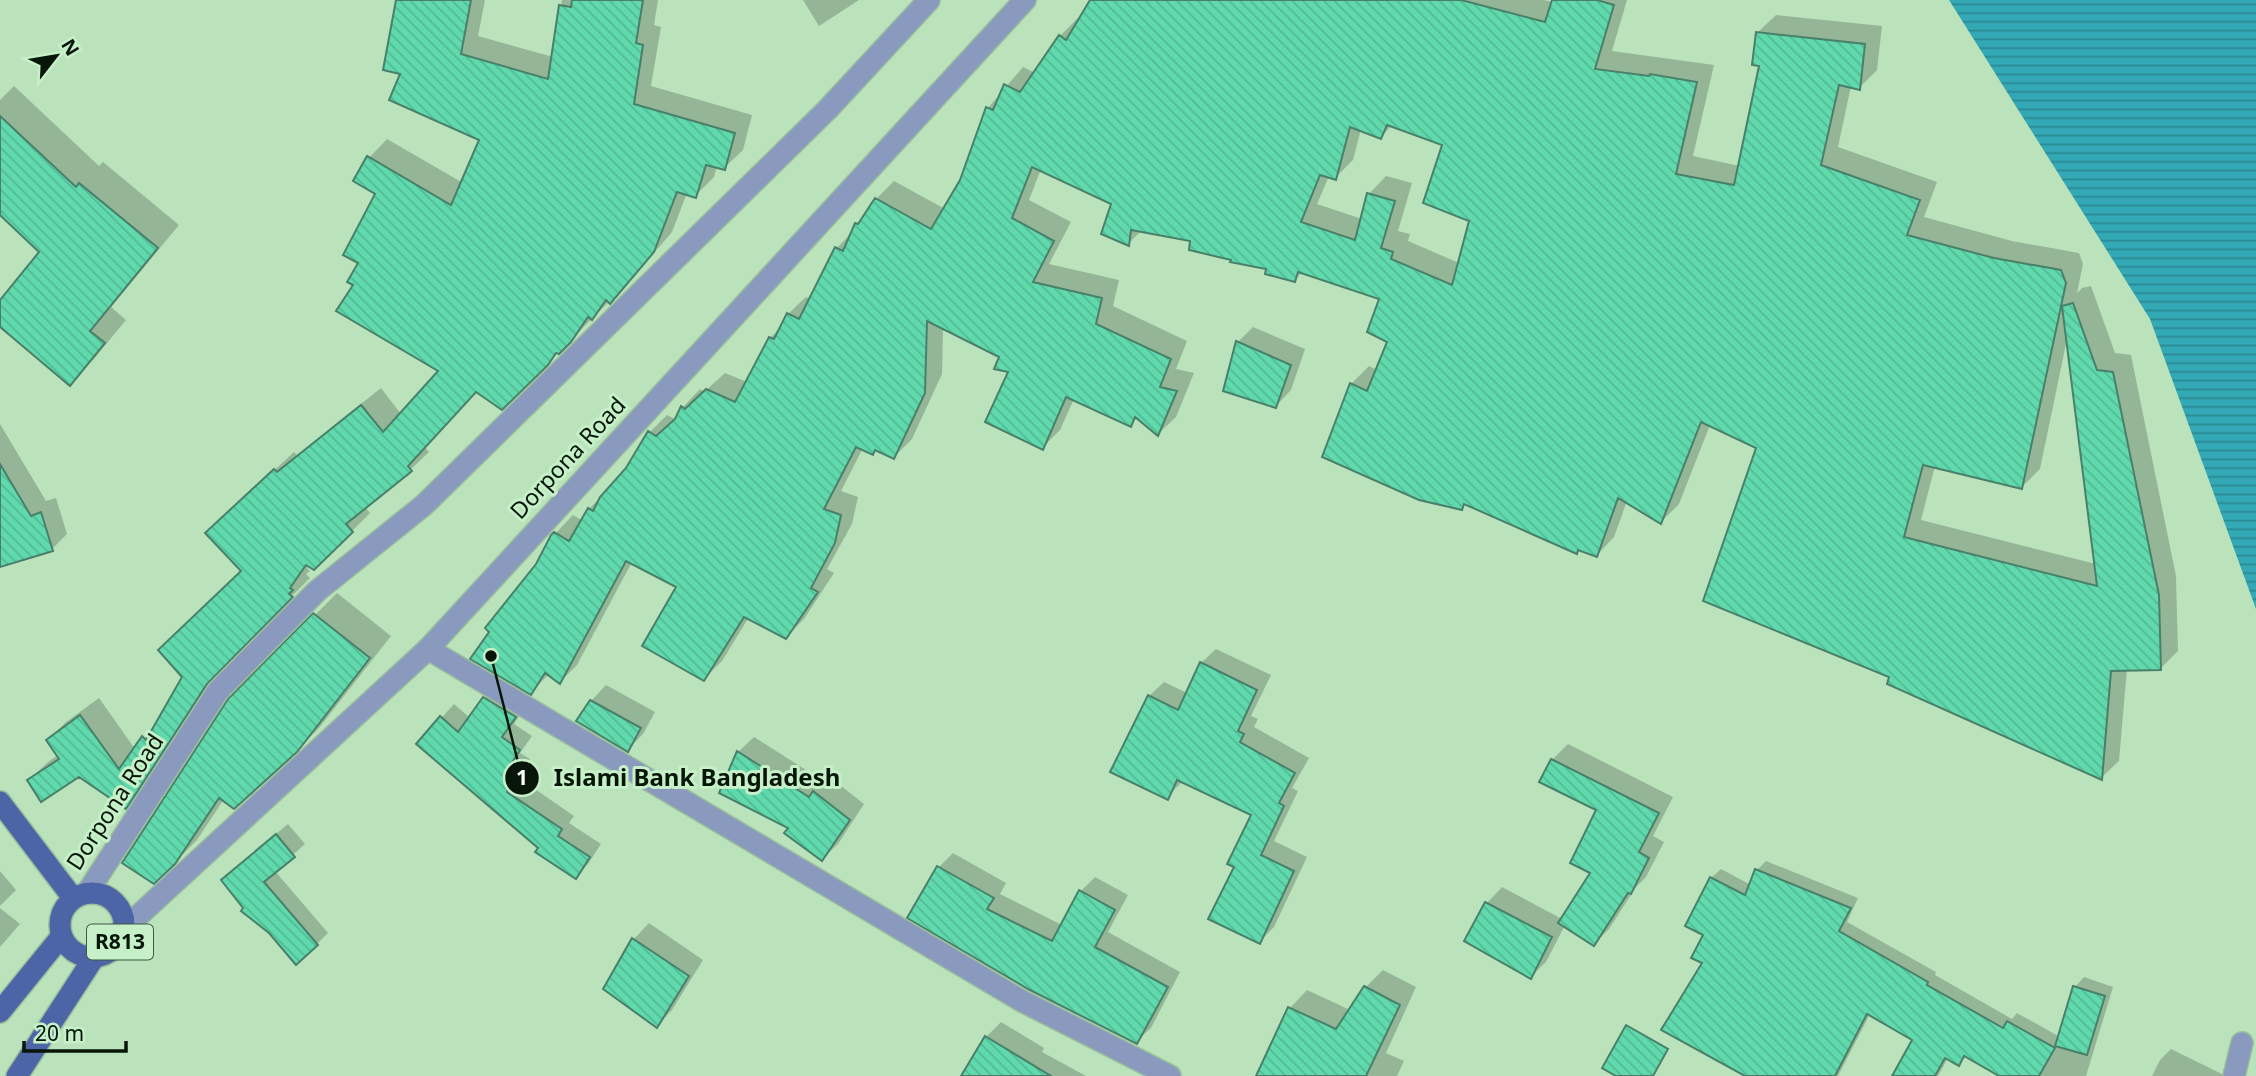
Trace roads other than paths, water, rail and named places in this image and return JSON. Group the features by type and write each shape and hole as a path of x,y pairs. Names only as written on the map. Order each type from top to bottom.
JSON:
{"main road":[{"name":"R813","path":"0,802 80,896"},
{"name":"R813","path":"101,894 114,902 122,914 125,928 120,942 110,953 82,957 69,949 60,938 59,922 64,909 80,896 101,894"},
{"name":"R813","path":"0,1012 60,938"},
{"name":"R813","path":"17,1076 95,956"}],"street":[{"name":"Dorpona Road","path":"80,896 218,691 317,591 434,495 828,109 929,0"},
{"name":"Dorpona Road","path":"125,928 428,649 1025,0"},
{"path":"428,649 1022,1001 1170,1076"},
{"path":"2234,1076 2242,1043"}],"water":[{"path":"1949,0 2256,0 2256,609 2150,319"}],"place":[{"name":"Islami Bank Bangladesh","path":"491,656"}]}
